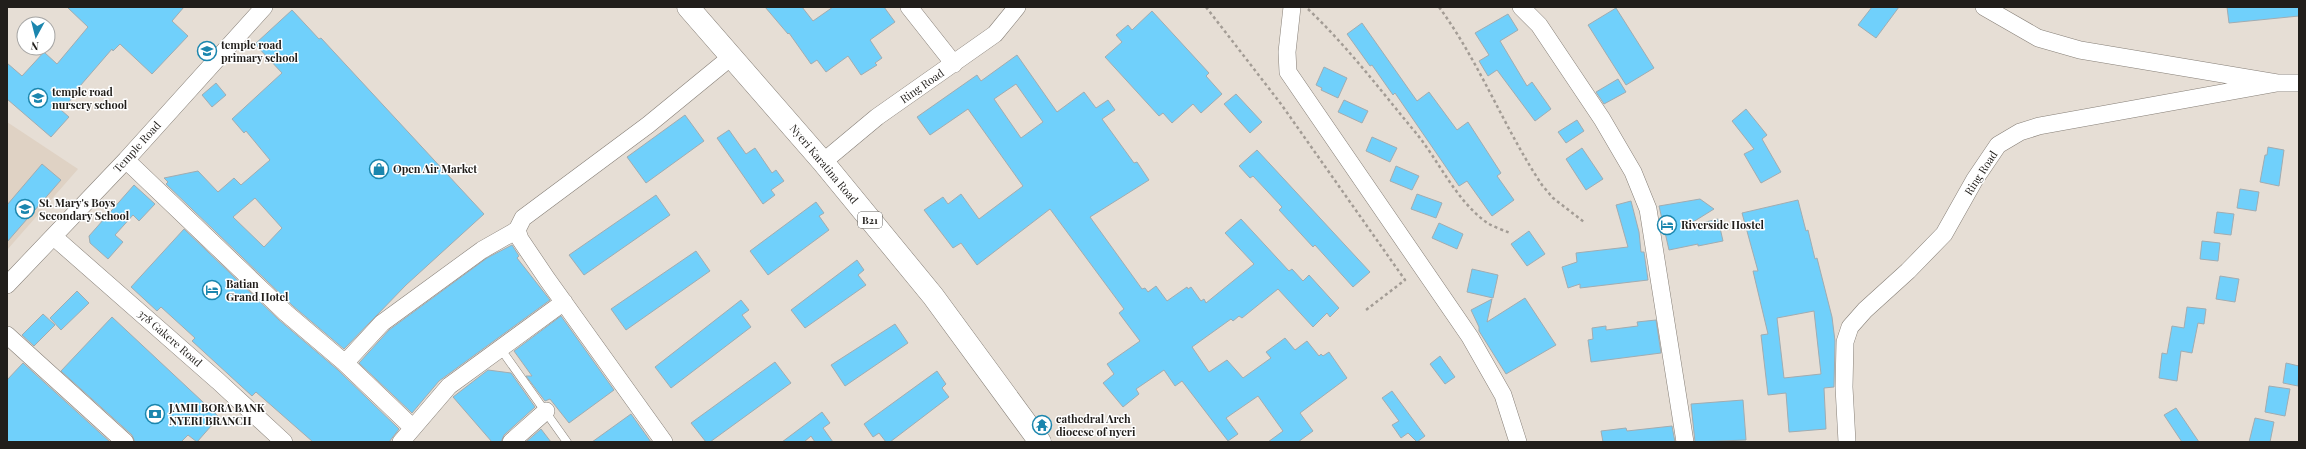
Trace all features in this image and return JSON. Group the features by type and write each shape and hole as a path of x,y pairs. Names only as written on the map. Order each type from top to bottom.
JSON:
{"highway":[{"name":"Nyeri Karatina Road","path":"688,7 823,162 933,296 1040,442"}],"street":[{"name":"Temple Road","path":"7,285 126,160 264,7"},
{"path":"909,7 954,64"},
{"name":"Ring Road","path":"823,162 877,117 995,34 1017,7"},
{"path":"1292,7 1287,52 1288,72 1470,337 1503,395 1518,442"},
{"path":"1521,7 1539,25 1602,119 1633,172 1648,209 1685,442"},
{"name":"Ring Road","path":"1984,7 2038,38 2080,50 2277,83"},
{"path":"345,363 382,322 482,250 517,230 523,218 648,125 731,57"},
{"name":"Ring Road","path":"1847,442 1844,387 1845,342 1850,327 1864,310 1908,271 1944,234 1975,179 1998,145 2020,132 2039,126 2277,83 2299,82"},
{"path":"126,160 286,313 345,363 413,428"},
{"path":"517,230 520,239 664,442"},
{"name":"378 Gakere Road","path":"54,237 218,381 284,442"},
{"path":"401,442 449,386 564,302"},
{"path":"7,335 125,442"},
{"path":"511,442 546,411"}],"lane":[{"path":"500,348 567,442"}],"path":[{"path":"1206,7 1281,104 1405,280 1366,310"},
{"path":"1306,7 1373,80 1420,138 1469,206 1486,222 1510,233"},
{"path":"1440,7 1465,44 1488,90 1542,185 1553,198 1584,222"}],"shaded area":[{"name":"St. Mary's Boys Secondary School","path":"7,122 78,169 7,250"}],"building":[{"path":"67,7 184,7 172,21 188,36 152,74 120,44 113,51 112,49 80,86 82,88 61,110 69,117 51,137 7,99 7,63 22,76 40,56 48,56 57,64 88,27"},
{"path":"765,7 802,7 813,21 833,7 884,7 895,22 870,40 882,58 875,63 877,65 861,75 848,56 826,72 817,60 811,64 789,33 788,34"},
{"path":"1872,7 1899,7 1876,38 1858,25"},
{"path":"2227,7 2299,7 2299,16 2229,23"},
{"path":"1616,8 1654,68 1626,85 1588,25"},
{"path":"292,10 319,39 321,38 484,214 406,285 344,349 293,306 166,184 168,182 164,178 198,171 218,192 234,178 241,185 270,160 246,131 244,133 232,119 282,73 255,44","holes":["255,198 282,228 264,247 233,217"]},
{"path":"1152,11 1209,73 1206,76 1222,94 1201,113 1193,104 1172,123 1163,113 1159,116 1105,57 1122,42 1116,35 1128,25 1132,30"},
{"path":"1508,14 1518,30 1500,41 1527,86 1532,82 1551,109 1535,121 1497,70 1488,76 1479,61 1489,55 1475,33"},
{"path":"1362,23 1417,101 1429,92 1457,130 1468,122 1501,173 1497,176 1514,200 1492,216 1467,181 1459,186 1395,93 1393,95 1372,65 1370,66 1347,34"},
{"path":"1017,55 1057,112 1084,92 1096,108 1108,100 1115,110 1102,119 1134,163 1137,162 1149,180 1090,217 1142,289 1145,288 1148,292 1156,286 1167,301 1187,287 1188,289 1191,287 1201,301 1204,299 1206,303 1254,264 1225,233 1241,219 1289,271 1292,269 1303,281 1309,275 1339,308 1330,317 1327,313 1313,327 1278,289 1242,318 1239,316 1233,321 1231,319 1192,347 1209,372 1227,360 1243,378 1271,358 1266,352 1285,338 1295,350 1307,341 1319,356 1321,354 1323,356 1329,352 1347,378 1300,413 1313,431 1298,442 1268,442 1283,431 1258,396 1226,418 1238,434 1228,441 1182,381 1175,386 1164,370 1136,389 1139,394 1123,407 1103,383 1114,374 1107,364 1140,341 1119,313 1124,309 1050,209 977,265 961,243 953,248 924,210 943,197 948,204 961,194 979,219 1023,186 968,109 930,135 917,117 977,75 981,81","holes":["1016,84 1043,122 1021,138 994,99"]},
{"path":"1324,67 1347,78 1338,98 1321,90 1322,88 1316,85"},
{"path":"1618,79 1626,92 1604,104 1596,92"},
{"path":"216,83 226,95 212,107 202,95"},
{"path":"1236,94 1262,122 1250,133 1224,104"},
{"path":"1344,100 1368,111 1362,123 1338,112"},
{"path":"1746,109 1767,135 1762,139 1781,172 1761,183 1744,154 1754,149 1732,121"},
{"path":"685,115 704,141 646,183 627,157"},
{"path":"1577,120 1584,131 1566,143 1558,132"},
{"path":"729,130 746,154 755,148 772,173 776,170 784,181 771,190 775,195 763,204 717,138"},
{"path":"1372,137 1397,148 1390,162 1366,151"},
{"path":"2268,147 2284,150 2279,186 2260,182"},
{"path":"1582,148 1603,179 1586,190 1566,159"},
{"path":"1257,150 1370,272 1353,287 1315,245 1313,247 1279,210 1282,207 1253,176 1250,178 1239,166"},
{"path":"42,164 61,180 7,242 7,205"},
{"path":"1396,166 1419,176 1412,190 1390,181"},
{"path":"134,185 155,204 139,221 133,215 115,235 123,242 108,259 90,243 89,236"},
{"path":"2240,189 2259,192 2256,211 2237,208"},
{"path":"1417,194 1442,203 1436,218 1411,209"},
{"path":"656,195 670,215 584,275 569,255"},
{"path":"1700,199 1714,209 1685,227 1718,219 1723,241 1669,250 1659,206"},
{"path":"1798,200 1806,231 1808,230 1815,259 1817,258 1832,317 1835,341 1834,387 1824,388 1826,429 1789,432 1786,393 1768,395 1761,335 1768,334 1753,271 1758,271 1742,213","holes":["1814,311 1821,374 1784,378 1777,318"]},
{"path":"1631,201 1639,232 1641,252 1644,252 1648,280 1580,288 1580,284 1568,288 1562,267 1577,262 1576,253 1628,247 1616,205"},
{"path":"816,202 824,213 819,216 829,230 768,275 750,251"},
{"path":"2217,212 2234,214 2231,235 2214,233"},
{"path":"1439,223 1463,234 1457,249 1432,238"},
{"path":"184,229 279,320 338,370 399,429 389,442 313,442 256,392 252,396 192,341 195,338 161,307 157,311 131,287"},
{"path":"1529,231 1545,254 1527,266 1511,244"},
{"path":"2202,241 2220,243 2218,261 2200,259"},
{"path":"512,245 519,256 517,258 550,300 439,381 412,413 359,363 389,330 487,258"},
{"path":"696,251 710,271 626,330 611,309"},
{"path":"857,260 864,270 858,275 866,285 805,328 791,310"},
{"path":"1472,269 1498,275 1493,298 1467,292"},
{"path":"2220,276 2239,279 2235,302 2216,299"},
{"path":"77,291 89,303 61,330 50,318"},
{"path":"1525,298 1556,345 1506,374 1479,331 1479,327 1471,310 1492,299 1487,322"},
{"path":"741,300 749,310 742,315 751,327 671,388 655,367"},
{"path":"2187,307 2206,309 2204,324 2198,323 2192,353 2181,351 2177,381 2159,378 2162,353 2167,354 2172,326 2184,328"},
{"path":"43,314 55,325 34,346 22,335"},
{"path":"561,316 614,390 569,423 550,399 545,401 526,376 532,376 514,351"},
{"path":"112,317 219,417 197,442 188,435 181,442 135,442 132,435 61,371"},
{"path":"1656,320 1661,353 1591,362 1588,340 1593,339 1592,328 1606,326 1606,330 1638,326 1637,322"},
{"path":"895,324 908,343 845,386 831,365"},
{"path":"1440,356 1455,377 1445,384 1430,364"},
{"path":"775,362 791,383 710,442 706,442 691,423"},
{"path":"23,363 110,442 7,442 7,380"},
{"path":"2286,363 2299,366 2298,386 2283,383"},
{"path":"488,370 511,373 535,407 504,435 501,442 492,442 453,397"},
{"path":"937,371 946,384 942,388 949,397 890,442 886,442 879,433 873,437 864,424"},
{"path":"2269,386 2290,389 2285,416 2265,412"},
{"path":"1392,391 1425,436 1417,442 1408,433 1401,438 1392,425 1399,421 1382,398"},
{"path":"1743,400 1746,440 1695,442 1691,404"},
{"path":"2176,408 2199,442 2182,442 2164,415"},
{"path":"822,412 830,423 823,428 833,442 815,442 811,436 804,442 782,442"},
{"path":"631,414 651,442 592,442"},
{"path":"2255,418 2274,422 2270,442 2249,442"},
{"path":"1672,426 1675,442 1603,442 1601,431 1626,428 1627,431"},
{"path":"541,429 551,442 526,442"}],"place":[{"name":"temple road primary school","path":"207,51"},
{"name":"temple road nursery school","path":"38,98"},
{"name":"Open Air Market","path":"379,169"},
{"name":"St. Mary's Boys Secondary School","path":"25,209"},
{"name":"Riverside Hostel","path":"1667,225"},
{"name":"Batian Grand Hotel","path":"212,290"},
{"name":"JAMII BORA BANK NYERI BRANCH","path":"155,414"},
{"name":"cathedral Arch diocese of nyeri","path":"1042,425"}]}
